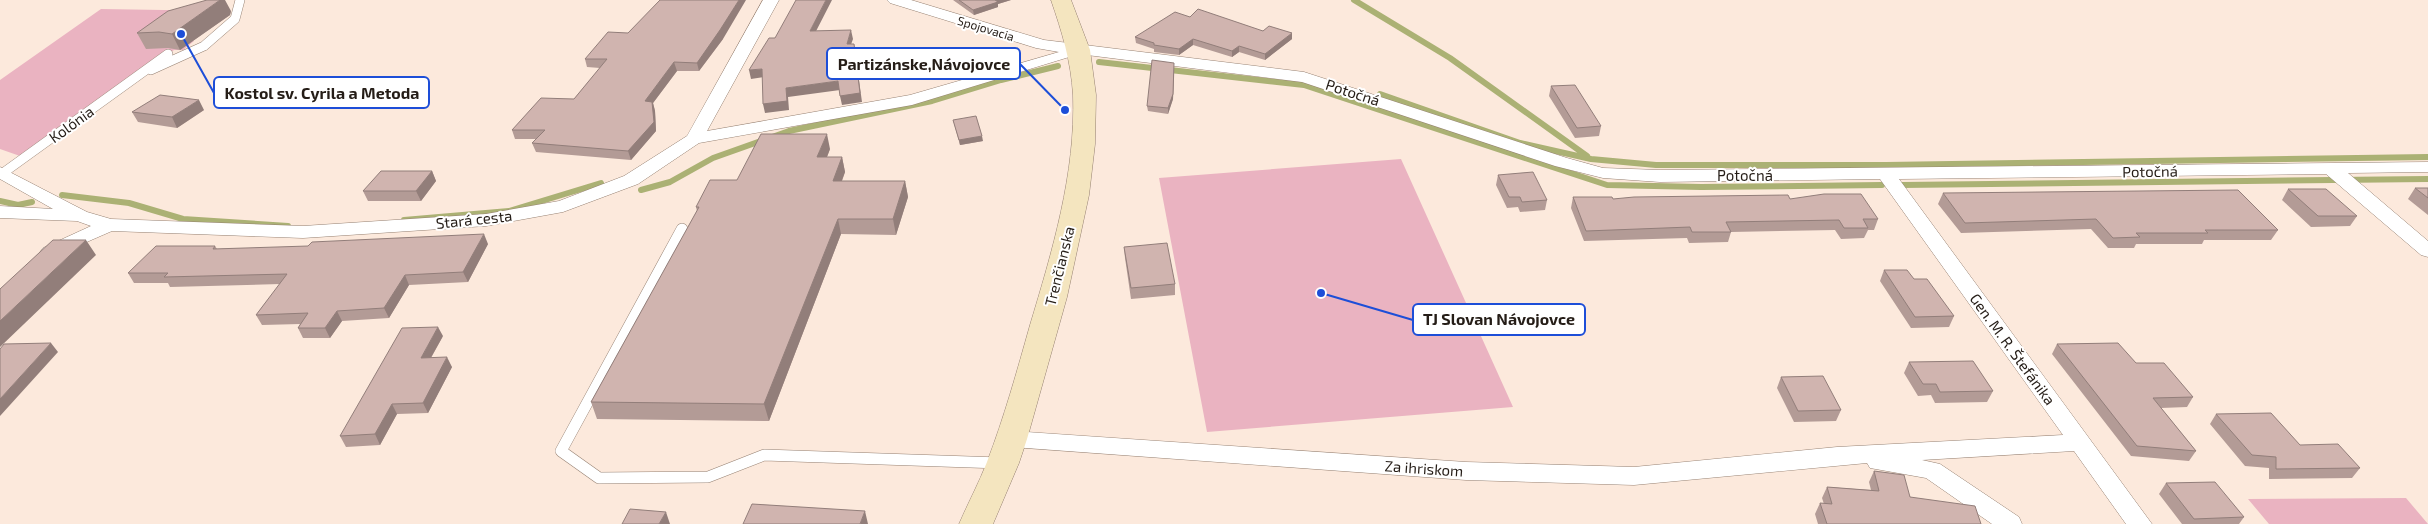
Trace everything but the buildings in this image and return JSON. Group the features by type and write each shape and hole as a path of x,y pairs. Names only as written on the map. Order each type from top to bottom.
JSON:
{"main road":[{"name":"Trenčianska","path":"976,524 1007,451 1063,257 1079,173 1084,110 1079,51 1061,0"}],"street":[{"name":"Stará cesta","path":"80,216 109,225 303,232 486,220 563,206 631,180 694,139 771,0"},
{"name":"Spojovacia","path":"895,0 1042,45 1079,51"},
{"path":"694,139 912,100 1079,51"},
{"name":"Potočná","path":"1079,51 1304,77 1518,148 1603,173 1660,176 2428,167"},
{"path":"2330,168 2428,251"},
{"path":"1,172 80,216"},
{"name":"Gen. M. R. Štefánika","path":"1886,174 2140,524"},
{"path":"0,212 80,216"},
{"path":"36,263 58,247 109,225"},
{"path":"1837,456 2080,442"},
{"name":"Za ihriskom","path":"1007,451 1466,471 1634,476 1837,456"},
{"path":"1837,456 1932,470 2010,524"}],"lane":[{"name":"Kolónia","path":"139,75 161,67 204,46 235,19 240,0"},
{"name":"Kolónia","path":"1,172 168,54"},
{"path":"682,230 562,451 598,478 708,477 764,455 1007,451"}],"shaded area":[{"path":"101,9 226,11 187,41 194,41 183,50 174,50 20,156 0,149 0,80"},
{"path":"1401,159 1513,407 1207,432 1159,178"},
{"path":"2406,498 2428,524 2269,524 2248,499"}],"waterway":[{"path":"1354,0 1450,58 1587,156"},
{"path":"1099,62 1304,85 1607,185 1701,187 1882,185"},
{"path":"641,190 670,182 713,158 789,131 932,101 1001,80 1058,66"},
{"path":"1380,94 1520,143 1591,159 1656,165 1886,165 2428,157"},
{"path":"1902,185 2428,179"},
{"path":"404,220 509,211 601,183"},
{"path":"62,195 129,203 183,219 288,226"},
{"path":"0,201 18,205 32,202"}],"place":[{"name":"Kostol sv. Cyrila a Metoda","path":"181,34"},
{"name":"Partizánske,Návojovce","path":"1065,110"},
{"name":"TJ Slovan Návojovce","path":"1321,293"}]}
